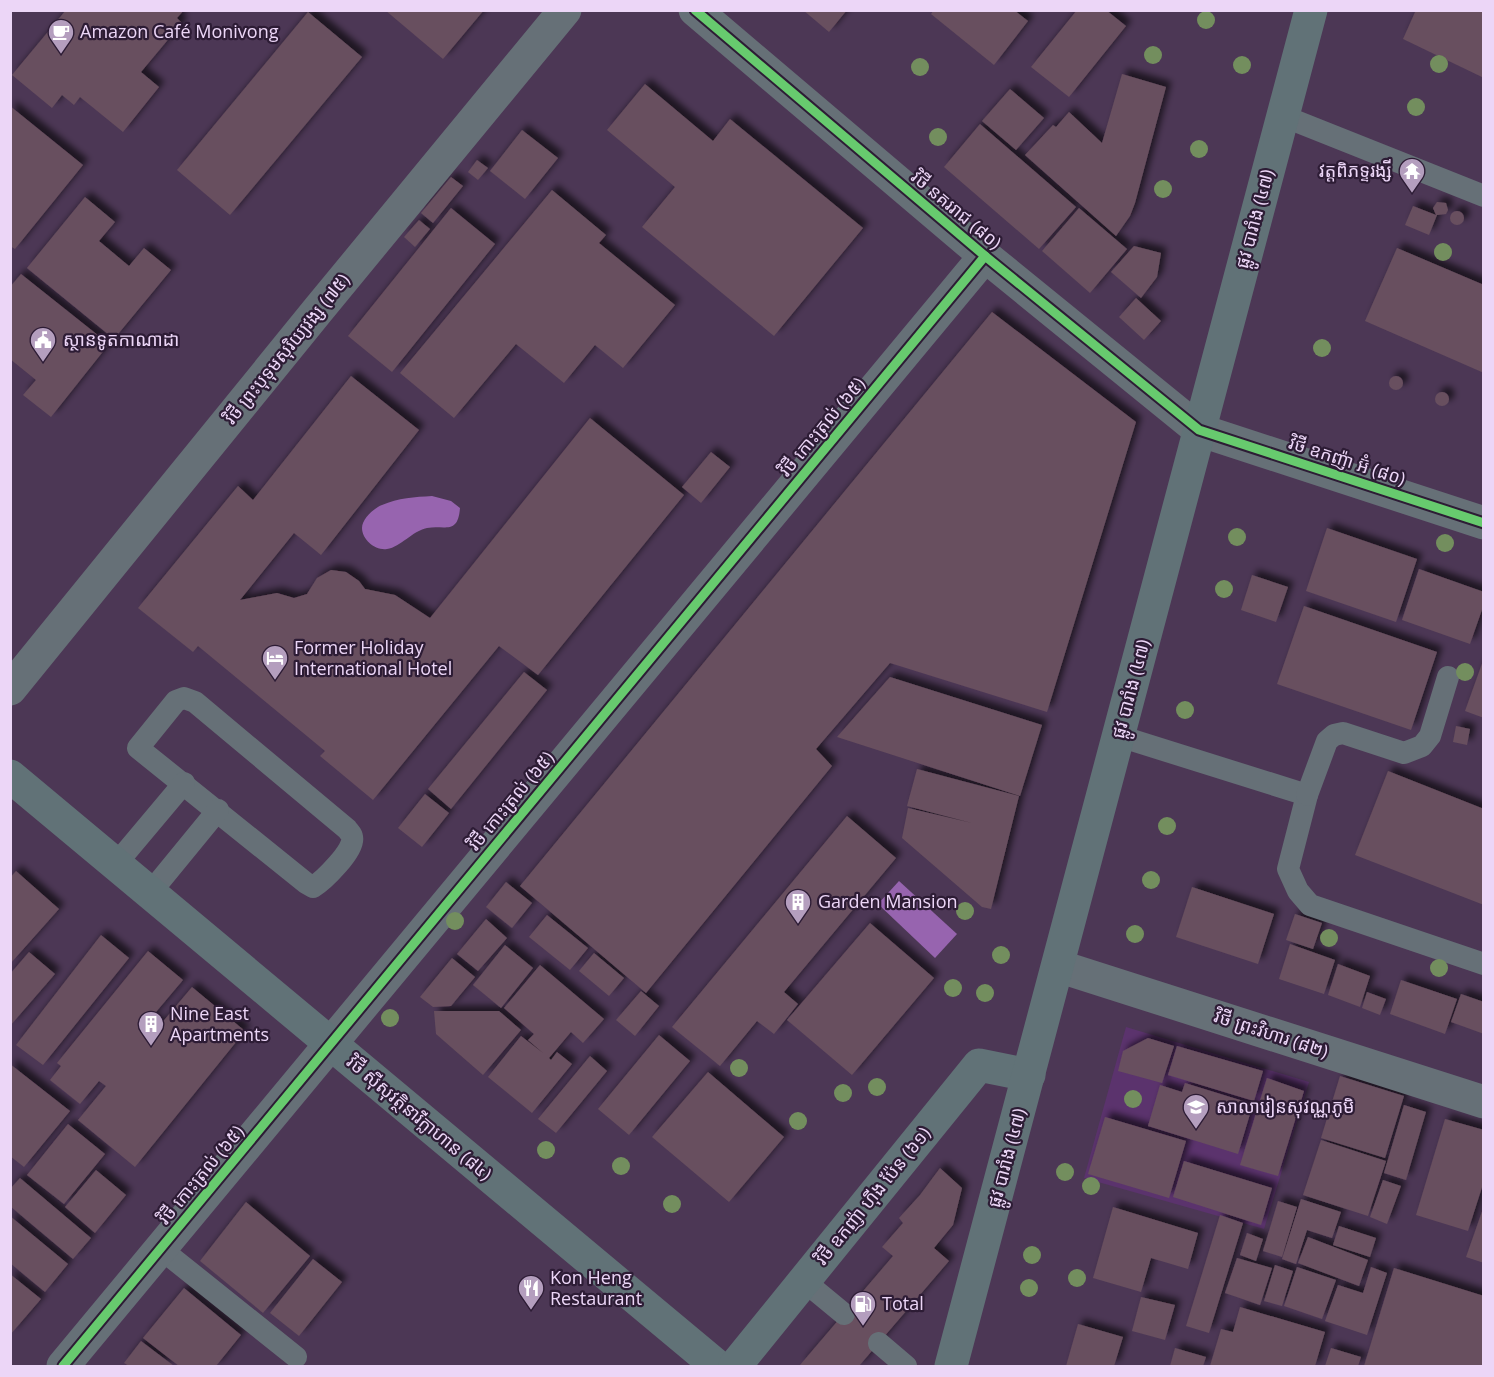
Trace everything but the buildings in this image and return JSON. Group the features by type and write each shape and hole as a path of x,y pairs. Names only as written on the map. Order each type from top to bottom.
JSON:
{"main road":[{"name":"ផ្លូវ បារាំង (៤៧)","path":"951,1366 1311,10"},
{"name":"វិថី ស៊ីសុវត្ថិនារីក្លាហាន (៨៤)","path":"10,776 717,1366"},
{"name":"វិថី ឧកញ៉ា ហ៊ីង ប៉ែន (៦១)","path":"735,1366 979,1065 1029,1075"}],"street":[{"name":"វិថី ព្រះបុទុមសុរិយ្យវង្ស (៧៥)","path":"10,689 318,310 566,10"},
{"name":"វិថី នគររាជ (៨០)","path":"695,10 985,256 1199,430"},
{"name":"វិថី កោះត្រល់ (៦៥)","path":"63,1366 985,256"},
{"name":"វិថី ឧកញ៉ា អ៊ំ (៨០)","path":"1199,430 1484,523"},
{"name":"វិថី ព្រះវិហារ (៨២)","path":"1058,966 1484,1102"}],"lane":[{"path":"1283,116 1484,196"},
{"path":"1448,677 1430,736 1422,746 1404,753 1343,733 1334,735 1327,741 1307,795 1287,869 1298,891 1310,904 1484,964"},
{"path":"184,698 195,702 347,829 352,837 352,846 322,881 313,887 218,810 138,748 176,701 184,698"},
{"path":"1119,736 1307,795"},
{"path":"116,864 184,783"},
{"path":"150,893 218,810"},
{"path":"161,1249 296,1357"},
{"path":"804,1281 844,1314"},
{"path":"879,1343 906,1366"}],"shaded area":[{"path":"432,496 451,501 460,508 457,522 450,527 427,528 416,532 387,549 374,546 364,537 362,528 364,521 379,506 400,499"},
{"path":"899,881 957,934 935,958 878,904"},
{"name":"សាលារៀនសុវណ្ណភូមិ","path":"1126,1027 1309,1082 1264,1229 1084,1178"}],"cycle path":[{"path":"695,10 985,256 1199,430 1484,523"},
{"path":"63,1366 985,256"}],"place":[{"name":"Amazon Café Monivong","path":"61,55"},
{"name":"វត្តពិភទ្ទរង្សី","path":"1412,194"},
{"name":"ស្ថានទូតកាណាដា","path":"43,363"},
{"name":"Former Holiday International Hotel","path":"275,681"},
{"name":"Garden Mansion","path":"798,925"},
{"name":"Nine East Apartments","path":"151,1047"},
{"name":"សាលារៀនសុវណ្ណភូមិ","path":"1196,1130"},
{"name":"Kon Heng Restaurant","path":"531,1311"},
{"name":"Total","path":"863,1327"}]}
